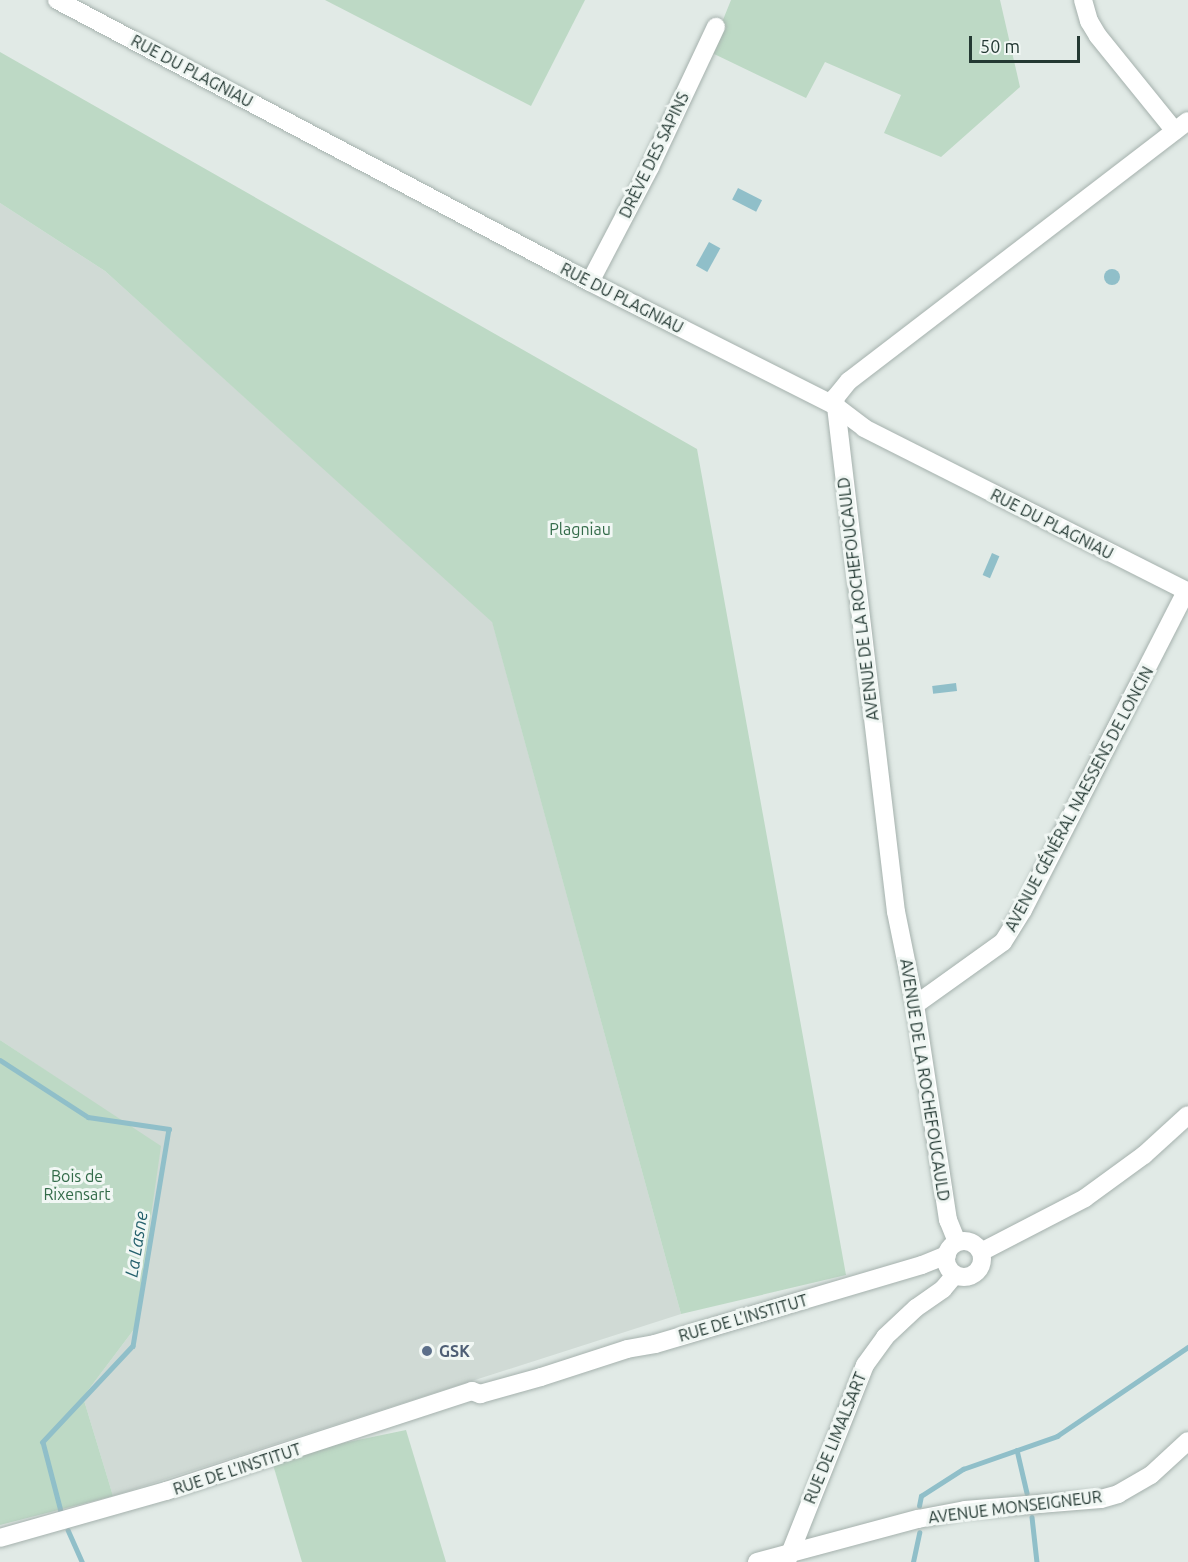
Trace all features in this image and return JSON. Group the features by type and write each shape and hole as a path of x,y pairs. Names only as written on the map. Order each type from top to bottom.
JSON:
{"street":[{"name":"RUE DU PLAGNIAU","path":"57,0 590,282 834,405 874,433 1171,586 1187,592"},
{"path":"834,405 835,398 849,381 1181,126 1098,36 1089,21 1083,0"},
{"name":"DRÈVE DES SAPINS","path":"590,282 650,167 716,27"},
{"name":"AVENUE DE LA ROCHEFOUCAULD","path":"834,405 895,901 915,1005 952,1248"},
{"name":"AVENUE GÉNÉRAL NAESSENS DE LONCIN","path":"915,1005 1003,942 1023,910 1187,592"},
{"path":"981,1252 1046,1221 1086,1198 1144,1155 1188,1115"},
{"path":"969,1241 981,1252 982,1263 976,1273 966,1277 954,1276 948,1266 952,1248 969,1241"},
{"name":"RUE DE L'INSTITUT","path":"0,1538 166,1491 472,1391 480,1394 627,1349 656,1344 922,1265 952,1248"},
{"name":"RUE DE LIMALSART","path":"788,1558 865,1365 885,1337 915,1308 943,1289 954,1276"},
{"name":"AVENUE MONSEIGNEUR","path":"757,1562 788,1558 918,1519 965,1510 1101,1499 1118,1494 1151,1475 1188,1441"}],"shaded area":[{"path":"0,203 105,271 492,621 681,1314 113,1496 83,1397 135,1328 160,1147 0,1040"}],"green space":[{"path":"325,0 585,0 531,106"},
{"path":"731,0 1000,0 1020,87 941,157 884,133 901,95 825,62 806,98 710,52"},
{"name":"Plagniau","path":"0,52 697,449 846,1275 681,1314 492,622 105,271 0,203"},
{"name":"Bois de Rixensart","path":"0,1040 161,1146 135,1328 83,1397 113,1496 0,1525"},
{"path":"406,1430 446,1562 302,1562 271,1458"}],"water":[{"path":"738,188 762,200 756,212 732,200"},
{"path":"709,242 720,248 707,272 696,266"},
{"path":"1112,269 1118,271 1120,277 1118,283 1112,285 1106,283 1104,277 1106,271"},
{"path":"992,553 999,556 990,578 983,575"},
{"path":"956,683 957,691 933,694 932,686"}],"waterway":[{"name":"La Lasne","path":"0,1060 88,1117 169,1129 133,1346 43,1442 61,1511"},
{"path":"919,1506 921,1496 963,1469 1057,1436 1188,1347"},
{"path":"1017,1450 1027,1493"},
{"path":"1032,1517 1037,1562"},
{"name":"La Lasne","path":"68,1530 82,1562"},
{"path":"913,1562 919,1533"}],"place":[{"name":"GSK","path":"427,1351"}]}
